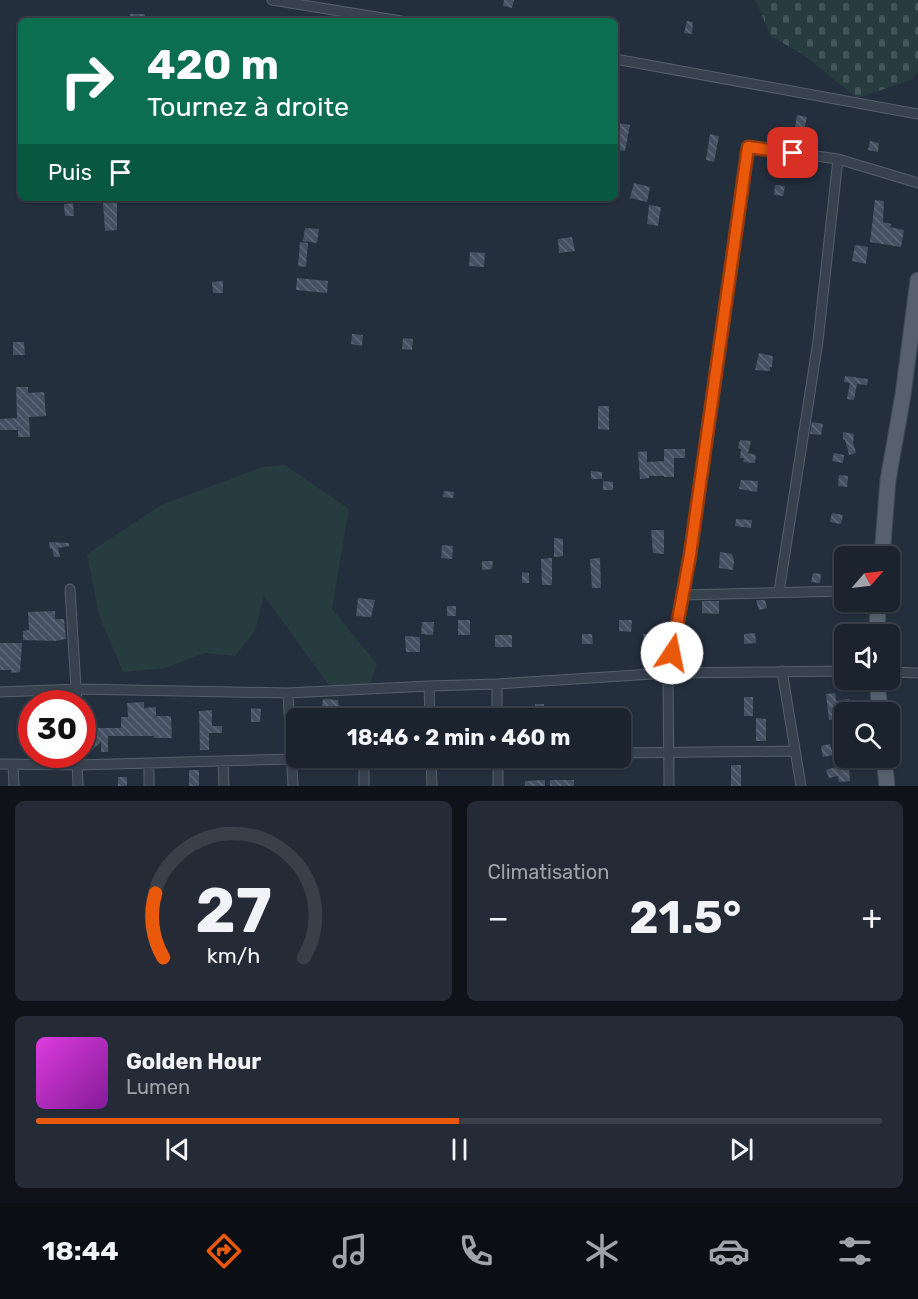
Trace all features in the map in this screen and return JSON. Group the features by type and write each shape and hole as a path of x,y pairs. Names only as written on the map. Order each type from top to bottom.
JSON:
{"main road":[{"path":"883,546 888,480 903,395 918,280"},
{"path":"885,768 887,786"}],"street":[{"path":"272,0 383,18"},
{"path":"618,60 918,114"},
{"path":"669,786 668,672 690,555 748,147 838,159 918,183"},
{"path":"778,592 818,340 838,159"},
{"path":"70,589 77,689"},
{"path":"682,595 834,591"},
{"path":"782,671 801,786"},
{"path":"0,692 77,689 288,693 497,684 668,672 834,671"},
{"path":"900,672 918,673"},
{"path":"497,684 497,708"},
{"path":"429,686 430,708"},
{"path":"288,693 289,708"},
{"path":"631,753 795,751"},
{"path":"96,761 149,763 286,759"},
{"path":"224,761 224,786"},
{"path":"149,763 149,786"},
{"path":"0,764 18,764"},
{"path":"13,764 14,786"},
{"path":"77,768 78,786"},
{"path":"292,768 293,786"},
{"path":"364,768 364,786"},
{"path":"431,768 432,786"},
{"path":"498,768 498,786"}],"green space":[{"path":"756,0 918,0 918,71 911,80 857,98 801,53 770,36"},
{"path":"285,465 349,509 332,609 377,664 369,686 331,688 264,596 255,631 235,656 205,653 165,668 123,672 99,615 87,554 161,505 262,467"}],"building":[{"path":"504,0 514,0 512,8 503,6"},
{"path":"130,14 145,14 145,18 130,18"},
{"path":"687,21 693,22 692,34 684,33"},
{"path":"797,115 807,117 802,139 793,138"},
{"path":"618,123 630,125 625,151 618,150"},
{"path":"710,134 719,136 714,162 706,160"},
{"path":"870,141 879,143 878,152 868,150"},
{"path":"792,163 802,164 801,178 790,177"},
{"path":"634,183 650,187 647,202 630,198"},
{"path":"775,185 785,186 783,196 774,195"},
{"path":"875,200 884,201 883,222 891,224 890,227 904,230 901,247 870,242"},
{"path":"117,202 117,230 105,231 103,203"},
{"path":"73,203 74,216 65,216 64,204"},
{"path":"649,205 661,207 658,226 647,224"},
{"path":"305,228 319,229 317,243 303,241"},
{"path":"572,237 575,251 559,253 558,239"},
{"path":"300,242 308,243 306,267 298,266"},
{"path":"855,245 868,247 866,264 852,261"},
{"path":"470,252 485,253 484,267 469,266"},
{"path":"297,278 328,281 327,293 296,290"},
{"path":"223,281 223,293 213,293 212,282"},
{"path":"352,334 363,335 362,346 351,344"},
{"path":"403,338 413,339 412,350 402,349"},
{"path":"13,342 24,342 25,355 13,355"},
{"path":"759,353 773,356 770,371 755,370"},
{"path":"845,376 868,379 867,385 857,384 854,400 847,399 850,383 844,382"},
{"path":"16,387 28,387 28,393 44,392 46,416 29,417 30,437 18,437 18,430 0,430 0,419 17,418"},
{"path":"598,406 609,406 609,430 598,429"},
{"path":"812,422 823,424 821,435 810,434"},
{"path":"843,432 854,434 853,443 856,453 849,455"},
{"path":"740,440 751,441 748,453 756,455 755,463 743,462 744,458 740,458 741,449 738,448"},
{"path":"664,449 685,449 685,458 674,458 674,477 649,476 649,478 640,479 638,452 647,451 647,462 664,461"},
{"path":"834,453 844,455 843,463 832,461"},
{"path":"591,471 602,472 602,479 591,479"},
{"path":"839,475 848,476 847,487 838,486"},
{"path":"741,480 758,481 757,492 739,489"},
{"path":"603,481 613,482 613,490 603,490"},
{"path":"444,491 454,492 453,498 443,497"},
{"path":"832,513 843,515 841,524 830,522"},
{"path":"736,519 752,520 751,528 735,526"},
{"path":"651,530 664,530 664,554 653,553"},
{"path":"554,538 563,539 563,556 554,557"},
{"path":"49,542 69,543 69,546 58,548 60,557 54,557"},
{"path":"442,545 453,546 452,559 441,558"},
{"path":"720,552 732,554 733,570 719,568"},
{"path":"552,558 552,585 542,585 541,559"},
{"path":"600,558 601,588 592,588 590,559"},
{"path":"482,561 493,561 492,569 482,570"},
{"path":"522,572 529,573 529,583 522,583"},
{"path":"813,573 821,574 820,583 811,582"},
{"path":"358,598 375,600 371,617 356,616"},
{"path":"756,600 765,600 767,608 759,610"},
{"path":"702,601 719,601 719,614 702,613"},
{"path":"447,606 456,606 456,616 447,616"},
{"path":"55,611 55,619 64,619 66,639 23,640 23,631 29,630 28,612"},
{"path":"458,620 470,620 470,635 458,635"},
{"path":"619,620 632,620 631,632 619,631"},
{"path":"422,622 434,622 433,635 421,634"},
{"path":"755,633 756,643 744,644 744,634"},
{"path":"582,634 592,634 593,644 582,644"},
{"path":"643,634 653,634 653,649 644,648"},
{"path":"495,635 512,635 512,647 495,647"},
{"path":"405,636 420,637 420,652 406,652"},
{"path":"0,643 22,643 20,672 11,673 11,670 0,670"},
{"path":"835,693 836,701 849,699 849,702 834,702 834,720 829,720 826,694"},
{"path":"744,697 753,697 753,716 744,716"},
{"path":"323,699 338,700 339,707 322,706"},
{"path":"144,702 144,708 156,707 156,716 171,716 172,738 108,736 108,752 101,752 101,742 96,746 96,728 121,728 121,717 128,717 127,703"},
{"path":"535,704 544,704 544,708 535,708"},
{"path":"251,708 261,709 260,722 251,722"},
{"path":"212,710 212,726 222,726 222,733 209,733 209,750 200,750 199,711"},
{"path":"756,718 766,719 766,741 756,741"},
{"path":"830,744 833,755 823,757 821,746"},
{"path":"731,765 741,765 741,786 731,786"},
{"path":"849,768 850,781 839,782 838,776 829,778 826,770"},
{"path":"189,770 199,770 199,786 189,786"},
{"path":"118,777 127,777 127,786 118,786"},
{"path":"545,780 545,786 525,786 525,781"},
{"path":"550,780 574,780 574,786 550,786"}],"route":[{"path":"672,653 690,555 748,147 793,153"}]}
